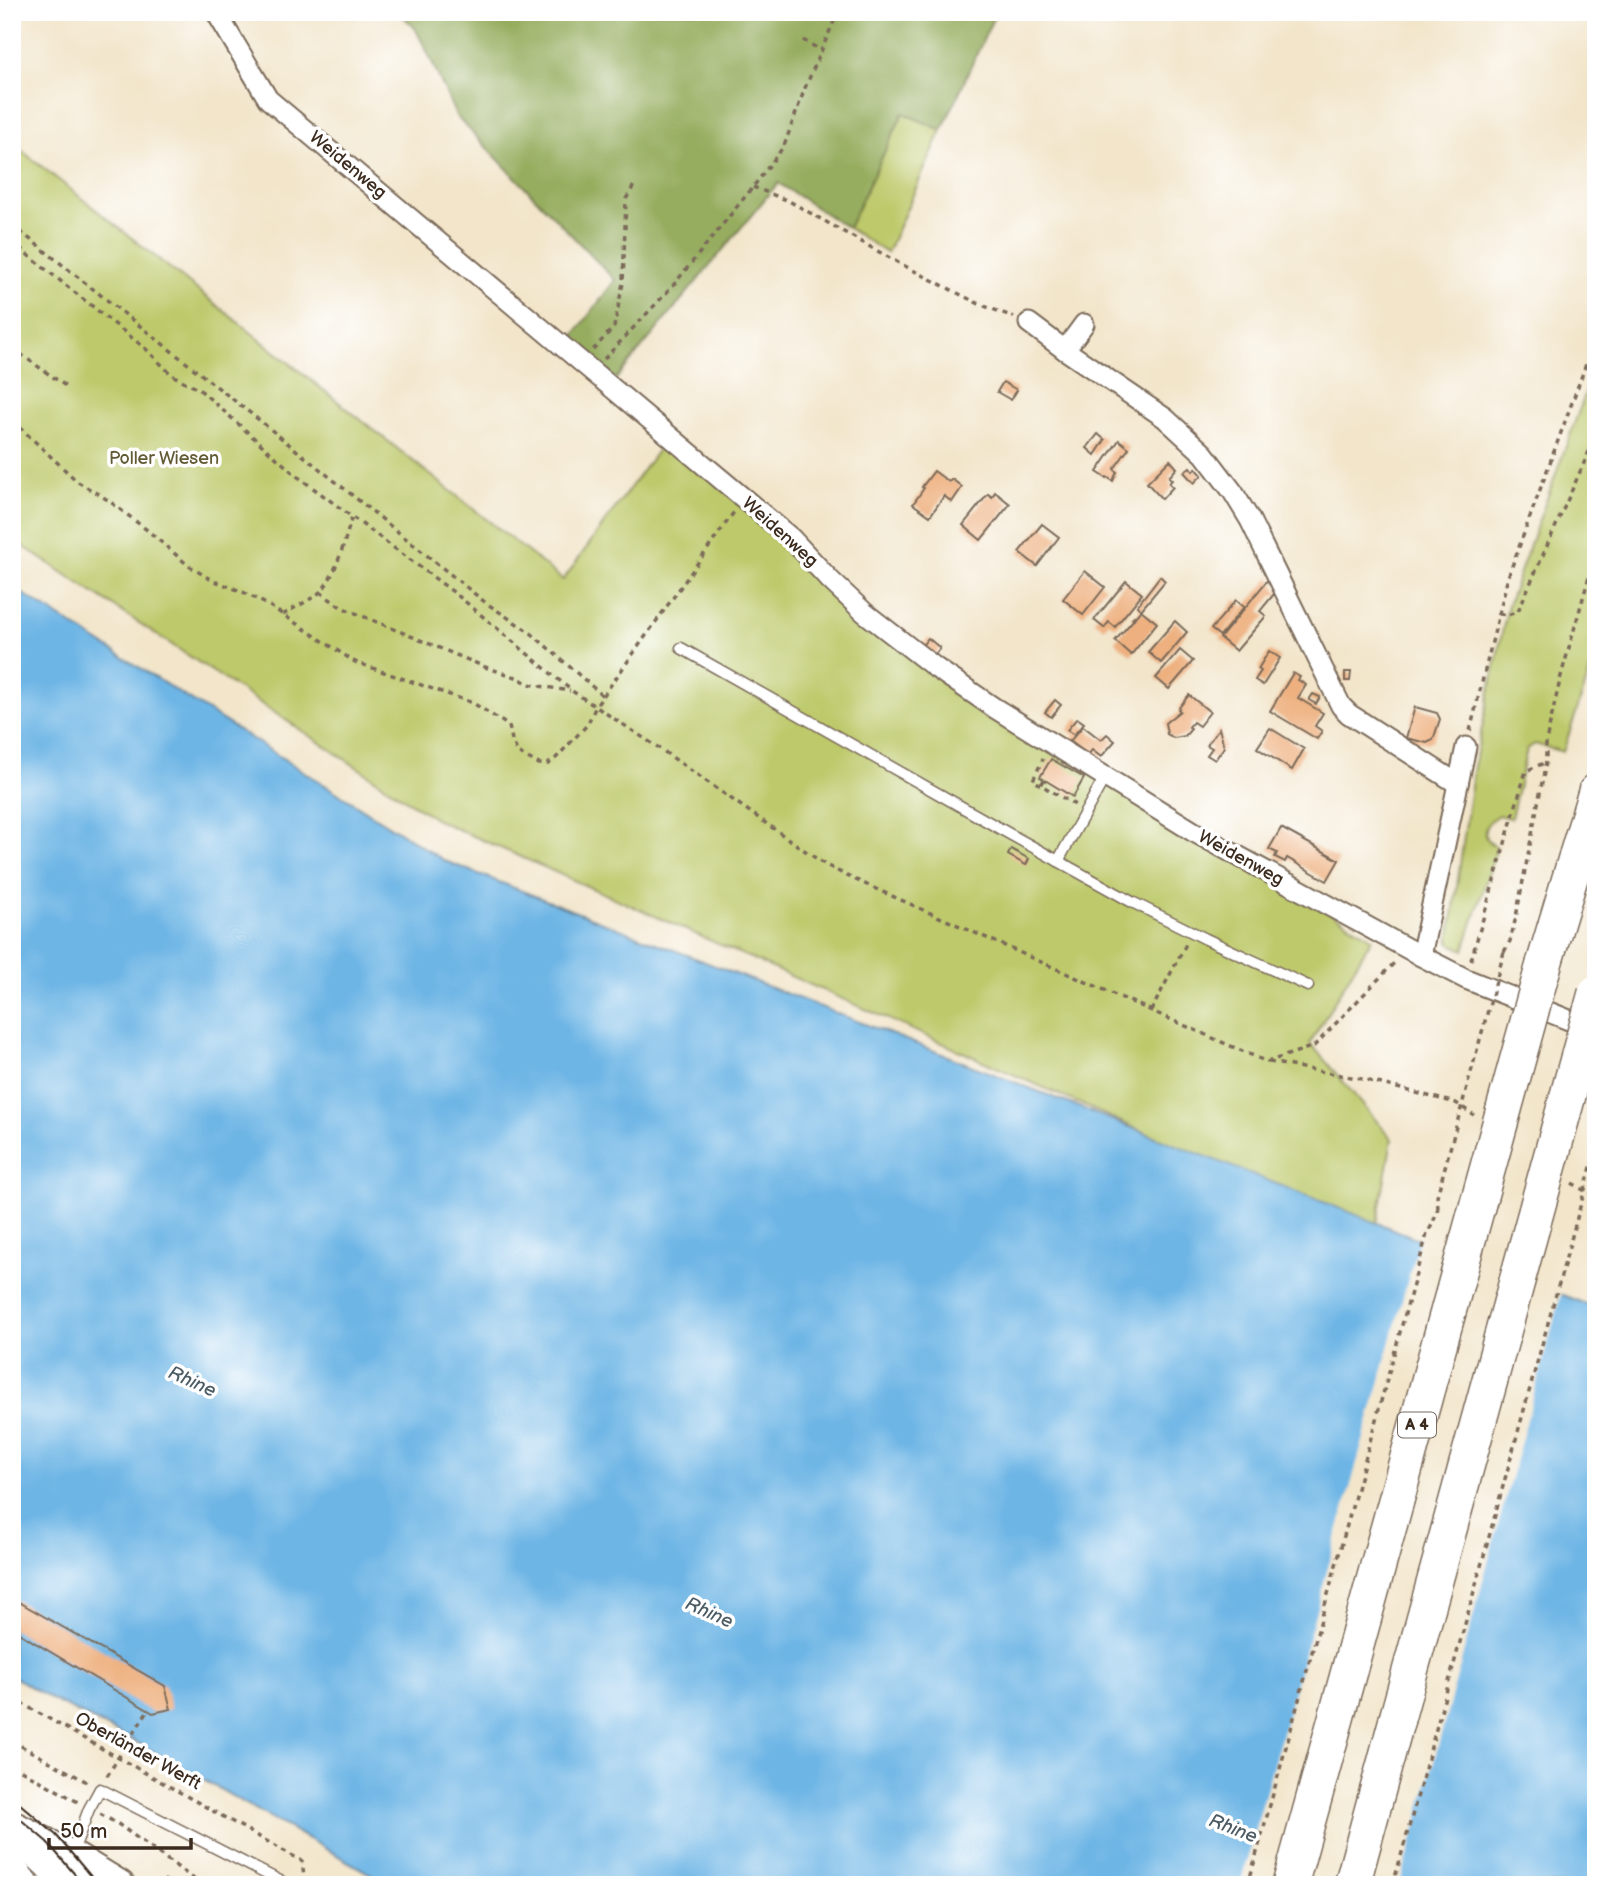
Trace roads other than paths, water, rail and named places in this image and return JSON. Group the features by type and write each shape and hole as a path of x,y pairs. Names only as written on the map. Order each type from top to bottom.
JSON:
{"highway":[{"name":"A 4","path":"1290,1885 1544,964 1596,792"},
{"path":"1352,1885 1596,993"}],"main road":[{"path":"12,1827 71,1854 120,1885"},
{"path":"12,1827 50,1865 64,1885"},
{"path":"12,1867 23,1885"},
{"path":"12,1867 51,1885"}],"street":[{"name":"Weidenweg","path":"216,12 268,99 791,538 865,613 936,668 993,708 1194,832 1466,979 1596,1031"},
{"path":"1029,323 1165,418 1204,454 1250,520 1327,670 1340,706 1448,780 1458,784"},
{"path":"1065,350 1084,324"},
{"path":"1414,953 1466,747"}],"lane":[{"path":"681,648 1058,861 1192,932 1308,986"},
{"path":"1058,861 1105,777"},
{"path":"71,1854 100,1789 288,1885"}],"water":[{"name":"Rhine","path":"12,587 445,861 1596,1308 1596,1885 390,1885 136,1742 12,1676"}],"tram line":[{"path":"12,1797 56,1835 98,1885"},
{"path":"12,1812 47,1842 84,1885"}],"park label":[{"name":"Poller Wiesen","path":"164,458"}]}
